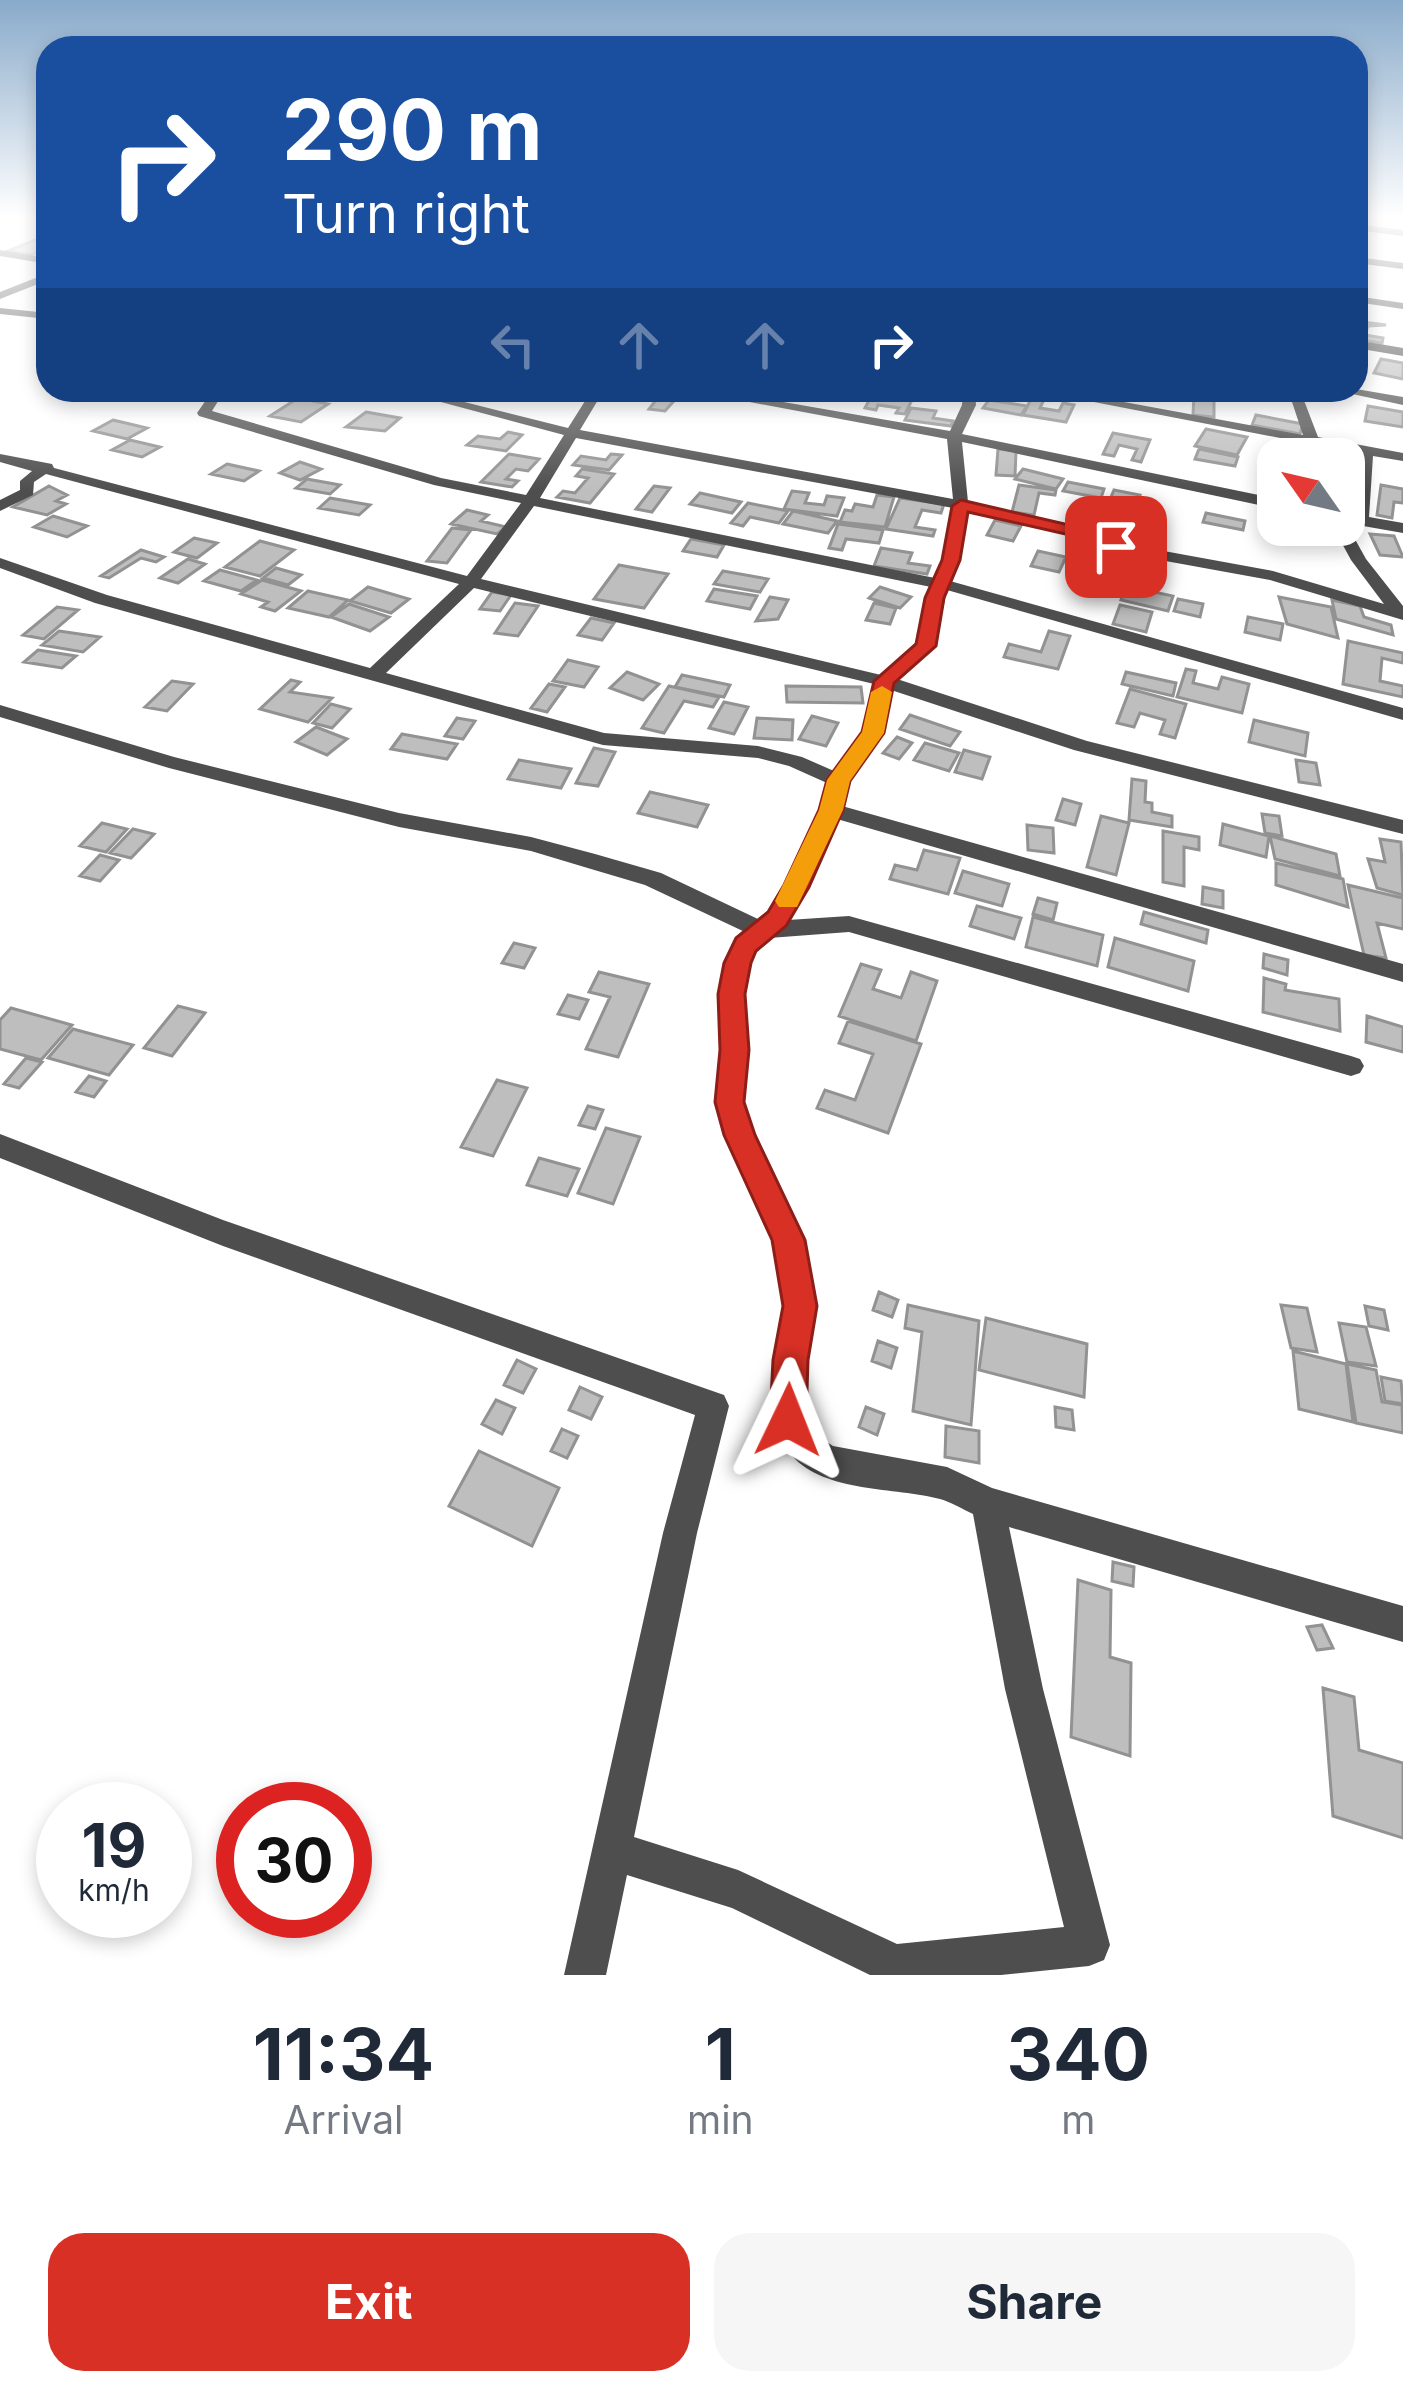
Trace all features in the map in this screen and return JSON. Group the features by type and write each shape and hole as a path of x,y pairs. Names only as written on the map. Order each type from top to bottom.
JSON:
{"street":[{"path":"0,310 36,314"},
{"path":"1368,346 1403,352"},
{"path":"1368,394 1403,400"},
{"path":"211,402 203,413 439,482 942,584 1403,714"},
{"path":"448,402 568,433 834,478 1076,531 1116,547 1273,576 1402,617"},
{"path":"374,674 471,582 531,500 590,402"},
{"path":"760,402 954,436 1257,500"},
{"path":"969,402 954,436 961,506 926,646 884,681 873,733 835,795 796,887 777,919 746,945 731,994 730,1102 788,1240 800,1306 790,1360 788,1420 804,1444 827,1460 947,1484 988,1504 1403,1624"},
{"path":"1103,402 1299,438"},
{"path":"1299,402 1314,438"},
{"path":"1365,455 1366,451 1403,457"},
{"path":"0,458 471,582 884,681 1081,746 1403,827"},
{"path":"0,506 28,492 27,481 47,467"},
{"path":"1365,523 1403,528"},
{"path":"1355,546 1359,560 1402,617"},
{"path":"0,563 101,599 603,739 758,752 795,761 835,795 1403,973"},
{"path":"0,711 169,762 614,868 652,879 761,930 849,924 1352,1066"},
{"path":"0,1146 245,1241 713,1406 680,1533 585,1975"},
{"path":"614,1851 738,1890 895,1965 1089,1945 1024,1689 988,1504"}],"building":[{"path":"1381,359 1403,363 1403,379 1374,373"},
{"path":"292,402 328,404 301,422 270,416"},
{"path":"655,402 673,402 665,411 649,409"},
{"path":"868,402 911,402 905,414 896,413 899,408 865,408"},
{"path":"988,402 1027,406 1021,415 983,408"},
{"path":"1030,402 1043,402 1040,408 1059,411 1063,403 1074,405 1066,422 1023,415"},
{"path":"1194,402 1214,402 1214,417 1193,415"},
{"path":"1368,406 1403,412 1403,427 1365,421"},
{"path":"911,408 936,411 933,418 953,421 951,426 905,420"},
{"path":"366,412 400,418 385,431 346,427"},
{"path":"1256,415 1303,424 1300,434 1252,425"},
{"path":"113,420 147,428 127,439 93,431"},
{"path":"1206,429 1247,437 1237,455 1195,446"},
{"path":"508,432 522,435 506,451 467,445 478,436 500,439"},
{"path":"1113,433 1150,440 1141,462 1132,460 1137,449 1119,445 1114,456 1103,454"},
{"path":"130,440 160,447 142,457 112,450"},
{"path":"998,449 1016,451 1015,476 996,475"},
{"path":"1199,449 1238,457 1235,466 1195,459"},
{"path":"509,454 539,459 528,471 516,469 506,479 518,481 512,487 481,482"},
{"path":"611,454 622,455 609,470 573,465 581,456 606,460"},
{"path":"300,462 321,469 300,480 280,473"},
{"path":"227,464 259,471 244,481 211,474"},
{"path":"582,469 614,474 590,503 557,497 563,491 575,493 588,478 576,476"},
{"path":"1023,469 1063,479 1056,489 1015,479"},
{"path":"307,479 340,485 330,494 296,488"},
{"path":"1068,482 1104,489 1101,498 1063,491"},
{"path":"1019,485 1056,490 1055,495 1039,493 1034,515 1012,512"},
{"path":"1381,485 1403,489 1403,503 1394,502 1392,518 1377,515"},
{"path":"49,486 67,495 56,501 66,504 47,515 13,507"},
{"path":"654,486 670,488 652,512 636,509"},
{"path":"1114,490 1140,495 1135,507 1109,502"},
{"path":"792,491 809,493 805,503 824,505 827,496 844,498 837,516 784,509"},
{"path":"700,493 741,502 732,513 690,504"},
{"path":"877,495 894,497 885,527 840,522 845,510 852,511 855,504 873,507"},
{"path":"330,498 370,505 359,515 319,508"},
{"path":"900,498 944,504 941,513 922,510 915,527 935,530 933,536 886,529"},
{"path":"748,503 788,511 779,523 750,517 743,526 731,523"},
{"path":"1093,506 1111,510 1103,529 1085,525"},
{"path":"467,510 488,515 481,521 506,527 497,534 451,524"},
{"path":"793,511 837,521 828,533 783,524"},
{"path":"1206,513 1245,521 1243,530 1203,522"},
{"path":"53,516 87,526 67,537 34,527"},
{"path":"995,520 1021,526 1013,541 987,535"},
{"path":"838,524 883,530 879,543 846,539 842,550 829,548"},
{"path":"452,528 471,530 447,563 427,561"},
{"path":"1370,534 1394,536 1403,557 1380,555"},
{"path":"194,538 217,543 197,558 174,552"},
{"path":"691,539 724,545 717,557 683,551"},
{"path":"260,541 294,550 260,576 225,567"},
{"path":"881,548 912,553 908,563 930,566 927,574 874,566"},
{"path":"141,550 164,557 156,562 141,558 109,578 101,576"},
{"path":"1038,551 1066,557 1059,572 1031,566"},
{"path":"188,559 205,564 178,583 160,578"},
{"path":"619,565 668,574 644,608 594,599"},
{"path":"276,568 301,575 288,585 263,578"},
{"path":"220,570 257,580 241,591 204,581"},
{"path":"723,571 768,579 760,592 714,584"},
{"path":"262,580 301,591 275,611 261,607 268,602 241,594"},
{"path":"1126,586 1173,596 1168,611 1121,600"},
{"path":"368,587 409,599 391,613 350,601"},
{"path":"880,587 911,597 900,608 869,598"},
{"path":"714,589 757,596 750,609 707,601"},
{"path":"308,591 348,600 329,617 288,608"},
{"path":"492,592 511,595 500,611 480,609"},
{"path":"770,597 788,600 778,619 756,621"},
{"path":"1279,597 1331,607 1338,638 1287,624"},
{"path":"1178,599 1203,604 1200,617 1174,611"},
{"path":"1332,600 1360,606 1364,617 1391,625 1393,635 1336,619"},
{"path":"515,603 538,606 518,636 495,633"},
{"path":"874,603 896,608 890,624 866,620"},
{"path":"349,604 389,617 370,631 331,617"},
{"path":"1120,605 1152,612 1146,632 1113,624"},
{"path":"57,607 78,610 44,639 23,635"},
{"path":"1248,617 1283,624 1280,640 1245,632"},
{"path":"591,618 614,623 602,640 578,635"},
{"path":"59,631 100,637 83,652 42,645"},
{"path":"1049,631 1070,636 1058,669 1004,657 1009,644 1041,652"},
{"path":"1348,641 1403,653 1403,663 1382,658 1380,681 1403,686 1403,697 1343,684"},
{"path":"38,650 76,656 62,668 24,662"},
{"path":"568,660 598,667 584,687 553,681"},
{"path":"1186,669 1196,671 1193,683 1218,689 1222,677 1249,684 1242,713 1177,697"},
{"path":"627,672 659,684 643,700 610,688"},
{"path":"1126,672 1176,683 1173,696 1122,684"},
{"path":"682,675 730,685 724,697 675,687"},
{"path":"291,680 300,682 290,692 332,698 308,722 260,709"},
{"path":"172,681 193,684 167,711 145,707"},
{"path":"549,684 565,687 547,712 531,708"},
{"path":"669,686 719,697 713,707 684,701 664,733 642,728"},
{"path":"786,686 861,687 863,703 787,702"},
{"path":"1130,689 1186,704 1175,738 1160,734 1165,720 1140,713 1134,727 1117,723"},
{"path":"724,702 748,707 734,734 709,728"},
{"path":"331,704 350,709 332,728 313,723"},
{"path":"910,715 960,732 950,746 900,729"},
{"path":"812,716 838,723 826,746 799,739"},
{"path":"457,718 475,721 463,739 445,736"},
{"path":"757,718 793,720 792,740 754,738"},
{"path":"1254,720 1308,733 1305,756 1249,742"},
{"path":"316,727 347,739 327,755 296,742"},
{"path":"402,734 457,744 447,759 391,749"},
{"path":"897,737 912,743 899,759 883,753"},
{"path":"925,743 959,753 949,771 914,760"},
{"path":"594,748 615,752 598,786 576,783"},
{"path":"964,750 990,757 982,779 955,772"},
{"path":"519,760 571,769 561,788 508,779"},
{"path":"1296,760 1316,763 1320,785 1299,782"},
{"path":"1132,779 1146,781 1145,802 1152,803 1152,812 1172,816 1172,827 1129,820"},
{"path":"650,792 708,805 697,827 638,813"},
{"path":"1063,799 1081,804 1075,825 1056,820"},
{"path":"1262,814 1279,816 1282,836 1265,833"},
{"path":"1101,816 1129,823 1116,875 1087,867"},
{"path":"102,823 127,829 106,852 80,846"},
{"path":"1223,824 1269,836 1266,857 1220,845"},
{"path":"1027,825 1053,828 1054,853 1028,850"},
{"path":"133,829 154,834 131,858 110,853"},
{"path":"1163,831 1199,837 1199,850 1184,847 1184,886 1163,882"},
{"path":"1270,836 1336,854 1340,876 1275,859"},
{"path":"1380,839 1401,842 1403,895 1377,888 1368,859 1385,862"},
{"path":"924,850 960,858 948,894 890,879 895,865 917,870"},
{"path":"100,855 119,860 100,881 80,876"},
{"path":"1276,863 1343,879 1348,907 1276,885"},
{"path":"963,871 1009,884 1002,906 955,893"},
{"path":"1348,885 1403,898 1403,929 1377,923 1386,958 1364,955"},
{"path":"1203,887 1223,891 1223,908 1202,904"},
{"path":"1038,898 1057,903 1053,920 1033,914"},
{"path":"977,906 1021,918 1014,939 970,926"},
{"path":"1144,912 1208,930 1206,943 1141,924"},
{"path":"1033,917 1103,935 1097,966 1026,947"},
{"path":"1115,938 1194,961 1188,991 1108,967"},
{"path":"514,943 535,948 524,968 502,963"},
{"path":"1264,954 1288,960 1287,975 1263,968"},
{"path":"861,964 881,970 873,989 901,998 911,972 937,981 916,1041 839,1016"},
{"path":"599,972 649,984 618,1057 586,1049 610,997 589,992"},
{"path":"1264,978 1286,984 1285,990 1339,999 1340,1031 1263,1012"},
{"path":"568,995 588,1000 579,1019 558,1014"},
{"path":"178,1006 205,1013 172,1056 144,1048"},
{"path":"11,1008 72,1025 41,1060 0,1049 0,1020"},
{"path":"1367,1016 1403,1027 1403,1052 1366,1042"},
{"path":"848,1021 921,1044 888,1133 817,1108 825,1090 855,1100 873,1054 839,1043"},
{"path":"73,1029 133,1045 109,1075 48,1058"},
{"path":"26,1058 42,1062 19,1088 4,1084"},
{"path":"89,1076 106,1081 94,1097 76,1092"},
{"path":"497,1080 527,1088 493,1156 461,1147"},
{"path":"588,1106 603,1110 595,1129 579,1125"},
{"path":"606,1128 640,1137 613,1204 578,1193"},
{"path":"539,1158 579,1169 567,1196 527,1185"},
{"path":"879,1292 898,1300 892,1317 873,1310"},
{"path":"908,1305 979,1321 971,1425 913,1411 922,1332 905,1328"},
{"path":"1281,1305 1307,1308 1317,1352 1291,1348"},
{"path":"1365,1306 1384,1310 1388,1330 1369,1326"},
{"path":"986,1318 1087,1344 1084,1397 979,1370"},
{"path":"1339,1323 1366,1327 1376,1366 1347,1362"},
{"path":"878,1341 897,1348 891,1368 872,1361"},
{"path":"1293,1351 1346,1364 1353,1422 1299,1409"},
{"path":"517,1360 536,1369 523,1393 504,1385"},
{"path":"1347,1364 1376,1370 1382,1402 1402,1405 1403,1433 1356,1423"},
{"path":"1381,1377 1401,1381 1403,1404 1385,1401"},
{"path":"580,1387 602,1397 591,1419 569,1410"},
{"path":"496,1400 515,1408 502,1434 482,1424"},
{"path":"866,1407 884,1414 877,1435 859,1427"},
{"path":"1055,1407 1072,1410 1074,1430 1056,1427"},
{"path":"946,1426 979,1431 979,1463 945,1457"},
{"path":"562,1429 578,1436 567,1458 551,1451"},
{"path":"479,1451 559,1488 532,1546 449,1506"},
{"path":"1113,1562 1134,1567 1133,1586 1112,1581"},
{"path":"1078,1580 1111,1590 1110,1657 1131,1663 1130,1756 1071,1737"},
{"path":"1322,1625 1333,1648 1317,1650 1307,1627"},
{"path":"1323,1688 1354,1697 1359,1750 1403,1763 1403,1838 1333,1816"}],"slow traffic":[{"path":"788,901 831,810 838,780 873,733 882,692"}],"route":[{"path":"788,1420 790,1360 800,1306 788,1240 730,1102 731,994 737,963 746,945 777,919 796,887 831,810 838,780 873,733 884,681 926,646 961,506 1076,531 1116,547"}]}
